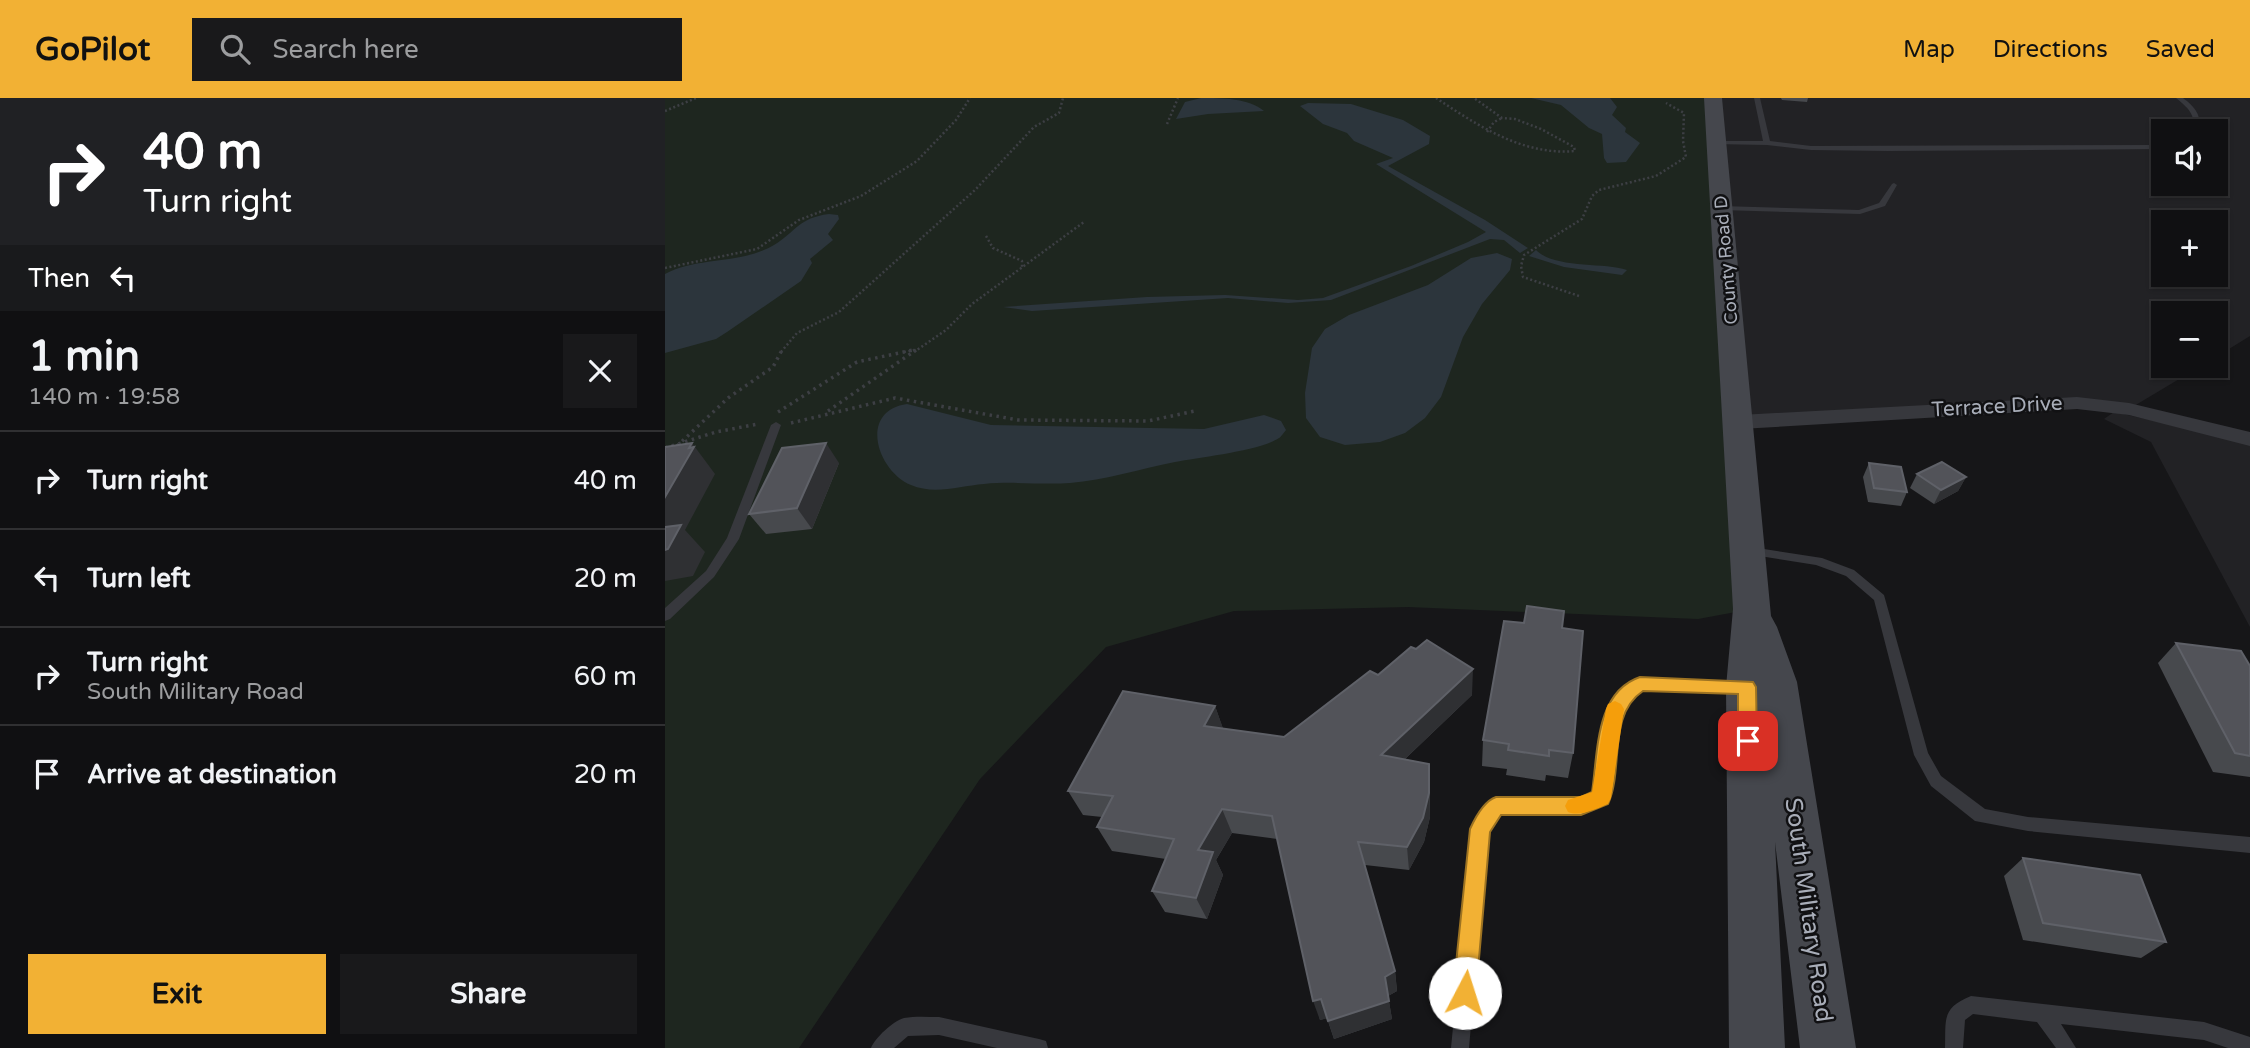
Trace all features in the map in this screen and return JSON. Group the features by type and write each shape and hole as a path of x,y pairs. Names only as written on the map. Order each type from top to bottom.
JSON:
{"main road":[{"name":"County Road D","path":"1713,98 1740,422"},
{"name":"South Military Road","path":"1740,422 1752,609 1747,687 1757,1048"},
{"name":"South Military Road","path":"1752,609 1776,682 1828,1048"}],"street":[{"name":"Terrace Drive","path":"1740,422 2077,402 2129,409 2250,439"}],"lane":[{"path":"1757,98 1767,143"},
{"path":"2179,98 2195,111 2198,119"},
{"path":"1715,144 1767,143 1811,148 1887,149 2151,147"},
{"path":"1721,208 1860,212 1882,204 1894,185"},
{"path":"665,616 710,574 733,539 773,421"},
{"path":"1748,550 1818,561 1850,573 1868,585 1880,598 1921,755 1935,781 1981,816 2028,824 2250,845"},
{"path":"1460,1048 1480,829 1496,806 1581,806 1601,798 1615,707 1628,692 1640,684 1747,687"},
{"path":"1954,1048 1956,1015 1971,1005 2204,1031 2250,1046"},
{"path":"2042,1013 2067,1048"},
{"path":"880,1048 905,1027 939,1026 1039,1048"}],"path":[{"path":"665,111 696,98"},
{"path":"665,268 757,249 799,220 861,196 917,161 956,120 969,98"},
{"path":"676,447 728,398 773,367 786,344 797,333 839,312 930,233 1034,127 1059,113 1063,98"},
{"path":"1167,124 1178,98"},
{"path":"1436,98 1487,132 1554,153 1575,151 1574,147 1514,119 1502,118 1493,122 1487,132"},
{"path":"1474,98 1502,118"},
{"path":"1579,296 1523,277 1521,266 1524,255 1582,219 1592,195 1599,190 1656,176 1686,157 1683,113 1666,103"},
{"path":"825,414 946,330 972,304 1084,222"},
{"path":"986,236 993,248 1022,261 1022,269"},
{"path":"665,448 676,447 716,432 773,421 857,362 918,349"},
{"path":"773,421 784,426 895,398 1018,420 1148,421 1195,411"}],"shaded area":[{"path":"665,98 1713,98 1752,609 1698,619 1408,607 1234,611 1106,647 980,779 799,1048 665,1048"},
{"path":"1201,98 1243,101 1264,111 1176,119 1185,102"},
{"path":"1531,98 1610,98 1617,107 1612,115 1626,128 1625,132 1640,143 1626,162 1607,163 1604,158 1602,134 1589,128 1561,105"},
{"path":"1713,98 2250,98 2250,336 2228,350 2228,301 2151,301 2151,378 2181,378 2129,409 2107,405 1740,422"},
{"path":"1308,103 1351,104 1403,120 1430,136 1429,144 1388,166 1485,220 1528,248 1520,253 1504,240 1490,239 1331,300 1288,303 1228,298 1032,311 1003,307 1147,297 1225,295 1298,300 1323,298 1411,266 1486,232 1376,164 1393,158 1354,141 1347,133 1323,124 1300,106"},
{"path":"829,214 838,215 839,219 828,234 833,240 810,259 812,263 801,281 716,339 665,353 665,274 678,268 761,251 782,240 804,222"},
{"path":"1536,250 1544,256 1567,263 1627,270 1622,275 1564,267 1529,256"},
{"path":"1497,253 1512,259 1510,270 1482,304 1463,337 1441,397 1425,418 1405,433 1380,442 1345,445 1320,437 1306,418 1305,393 1312,348 1325,329 1349,315 1428,285 1471,258"},
{"path":"907,404 991,425 1204,429 1264,415 1281,421 1286,430 1280,438 1258,447 1096,479 1070,483 995,483 929,489 911,485 899,478 882,455 878,442 878,429 882,418 892,409"},
{"path":"2114,412 2250,442 2250,627 2151,442 2104,419"}],"building":[{"path":"692,443 689,448 694,447 665,497 665,447"},
{"path":"826,443 797,508 749,514 782,448"},
{"path":"1942,462 1966,477 1941,490 1917,474"},
{"path":"1869,463 1901,467 1907,492 1874,488"},
{"path":"681,525 668,549 665,550 665,527"},
{"path":"1527,606 1564,611 1562,628 1583,631 1573,753 1549,750 1549,756 1508,750 1509,744 1483,740 1504,621 1524,623"},
{"path":"1427,640 1473,669 1381,755 1429,764 1429,793 1423,818 1407,847 1358,842 1395,971 1385,977 1389,1001 1328,1021 1321,999 1313,1001 1272,816 1222,809 1198,850 1213,852 1196,898 1152,891 1174,839 1097,827 1113,796 1068,791 1123,691 1215,706 1204,726 1284,737 1370,671 1378,675 1411,647 1416,649"},
{"path":"2176,643 2241,651 2250,666 2250,756 2235,753"},
{"path":"2023,858 2140,875 2166,942 2043,923"}],"slow traffic":[{"path":"1575,806 1601,798 1615,709"}],"route":[{"path":"1465,993 1480,829 1496,806 1581,806 1601,798 1615,707 1628,692 1640,684 1747,687 1748,741"}]}
